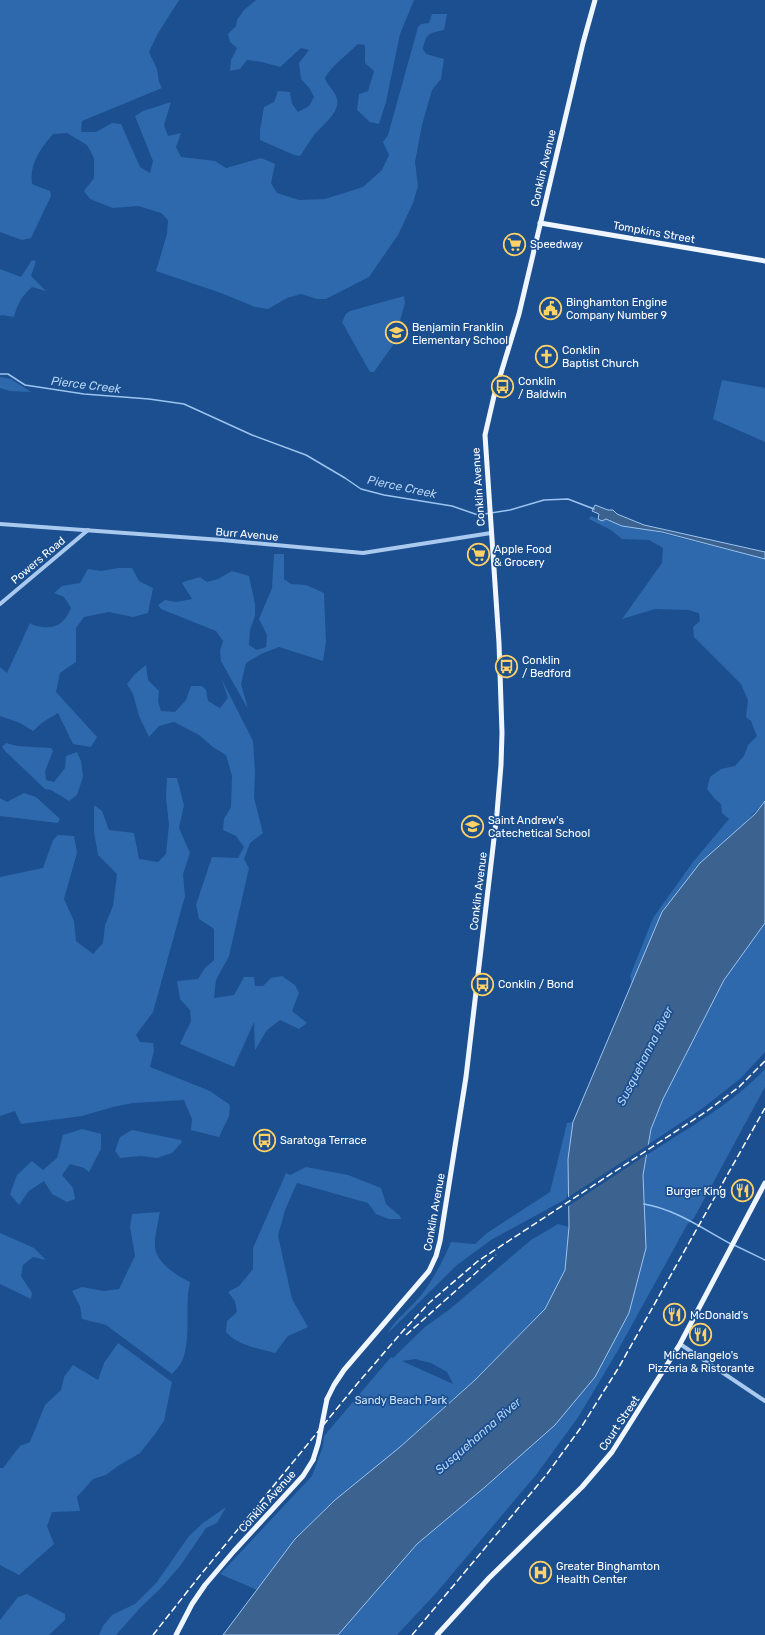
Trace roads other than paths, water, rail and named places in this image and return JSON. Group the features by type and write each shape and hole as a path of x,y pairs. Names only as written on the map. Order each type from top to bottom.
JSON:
{"main road":[{"name":"Conklin Avenue","path":"176,1635 198,1595 234,1551 303,1476 313,1460 318,1444 327,1399 334,1385 344,1370 429,1271 436,1256 440,1241 466,1076 500,779 502,706 485,448 486,427 519,314 583,43 595,0"},
{"name":"Tompkins Street","path":"540,223 765,261"},
{"name":"Court Street","path":"437,1635 477,1590 597,1471 626,1432 680,1344 765,1183"}],"street":[{"name":"Burr Avenue","path":"0,524 222,540 363,553 491,533"},
{"name":"Powers Road","path":"0,604 88,530"},
{"path":"680,1344 765,1401"}],"water":[{"path":"595,505 608,510 613,510 617,514 644,525 765,552 765,559 662,532 622,526 606,519 602,521 598,519 599,514 592,511"},
{"name":"Susquehanna River","path":"765,801 765,923 724,980 663,1099 651,1129 643,1175 646,1248 629,1313 595,1377 555,1425 485,1487 417,1544 338,1635 223,1635 295,1539 335,1500 400,1447 475,1380 545,1309 565,1270 569,1227 568,1159 573,1122 662,912 700,863 755,814"}],"waterway":[{"name":"Pierce Creek","path":"0,374 8,374 25,385 84,394 149,399 184,404 252,435 306,455 361,489 384,495 452,506 478,515 510,510 544,500 568,499 594,509"},
{"path":"644,1204 667,1210 678,1215 731,1244"},
{"path":"734,1245 765,1260"}],"railway":[{"path":"153,1635 357,1384 429,1303 478,1261 707,1111 739,1087 765,1061"},
{"path":"412,1635 547,1474 582,1426 619,1367 765,1108"},
{"path":"406,1335 496,1255"}],"place":[{"name":"Speedway","path":"514,244"},
{"name":"Binghamton Engine Company Number 9","path":"550,308"},
{"name":"Benjamin Franklin Elementary School","path":"397,333"},
{"name":"Conklin Baptist Church","path":"546,356"},
{"name":"Conklin / Baldwin","path":"503,387"},
{"name":"Apple Food & Grocery","path":"478,555"},
{"name":"Conklin / Bedford","path":"506,666"},
{"name":"Saint Andrew's Catechetical School","path":"473,826"},
{"name":"Conklin / Bond","path":"483,984"},
{"name":"Saratoga Terrace","path":"264,1140"},
{"name":"Burger King","path":"742,1191"},
{"name":"McDonald's","path":"675,1315"},
{"name":"Michelangelo's Pizzeria & Ristorante","path":"701,1335"},
{"name":"Greater Binghamton Health Center","path":"540,1572"}],"park label":[{"name":"Sandy Beach Park","path":"401,1400"}]}
